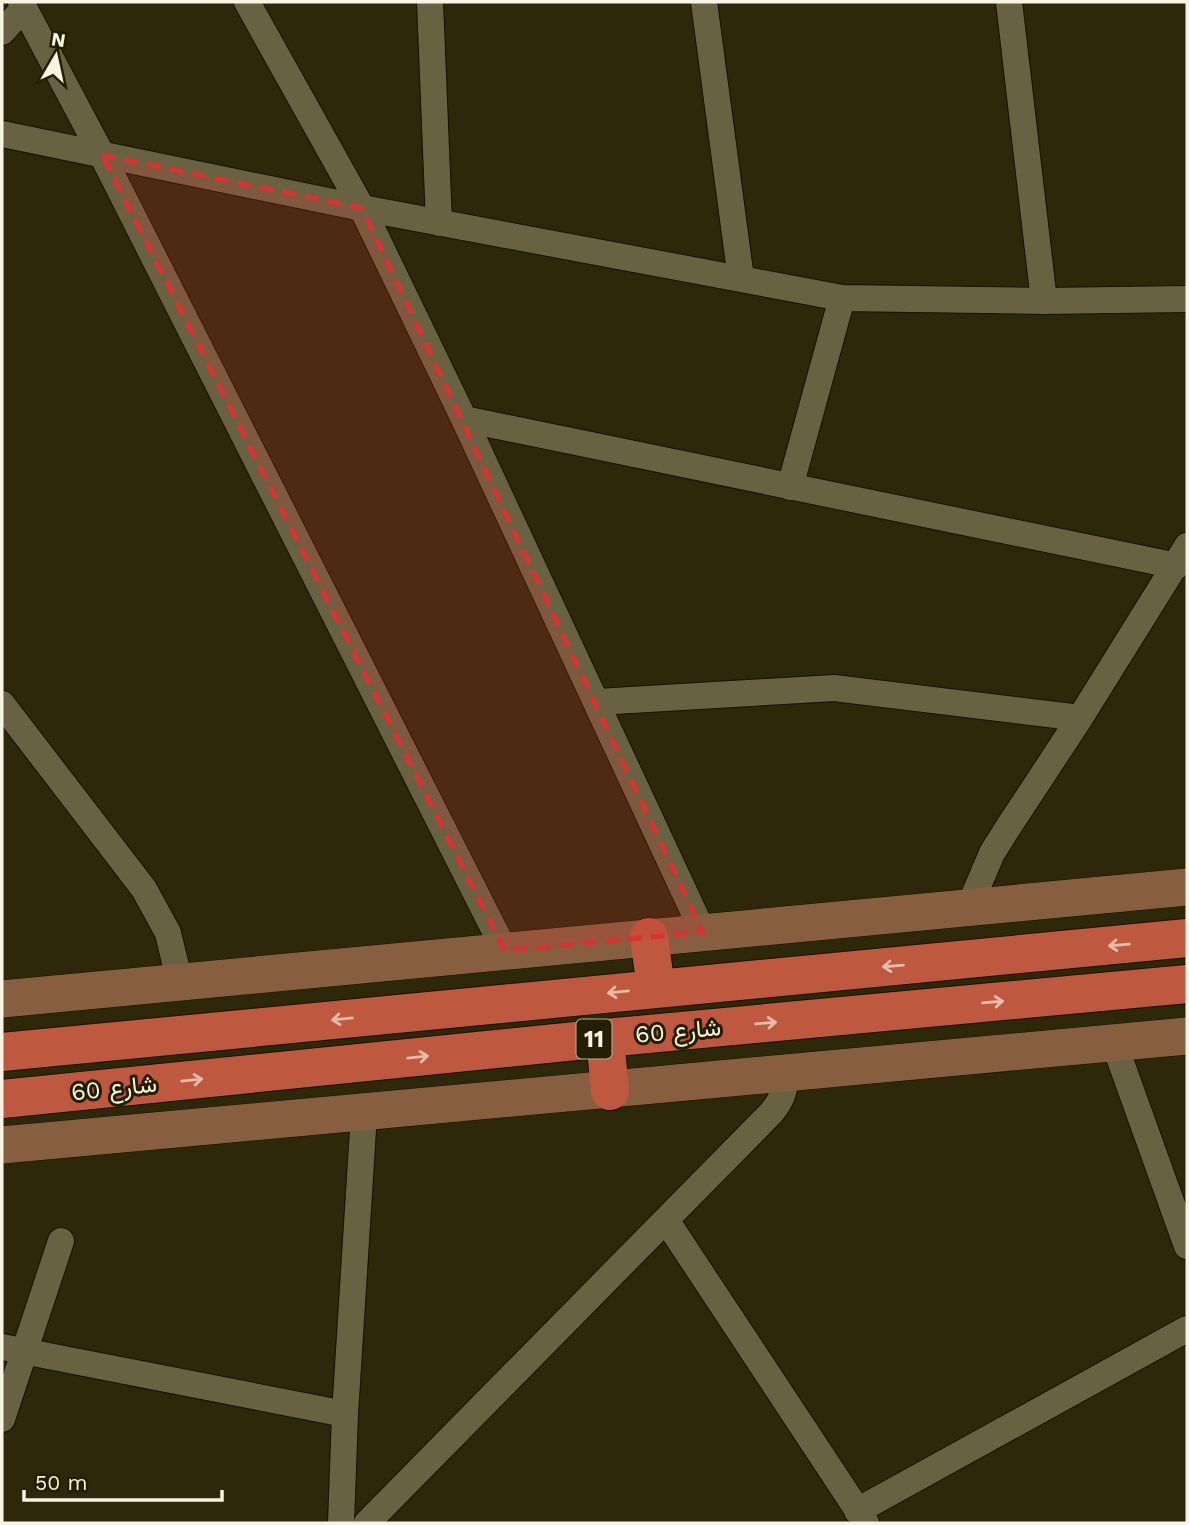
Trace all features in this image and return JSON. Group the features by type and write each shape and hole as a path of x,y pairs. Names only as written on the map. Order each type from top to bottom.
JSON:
{"highway":[{"path":"649,937 656,988"},
{"name":"شارع 60","path":"2,1052 1187,938"},
{"name":"شارع 60","path":"2,1099 605,1038 1187,984"},
{"path":"605,1038 610,1091"}],"main road":[{"path":"2,999 1187,887"},
{"path":"2,1146 1187,1036"}],"street":[{"path":"247,2 362,208 464,419 703,932"},
{"path":"430,2 439,223"},
{"path":"704,2 741,279"},
{"path":"1009,2 1044,301"},
{"path":"2,32 23,5 102,155 505,951"},
{"path":"2,134 362,208 842,298 1044,301 1187,299"},
{"path":"790,487 842,298"},
{"path":"464,419 790,487 1182,556 992,853 969,907"},
{"path":"597,702 834,688 1080,718"},
{"path":"2,704 144,889 168,933 180,983"},
{"path":"1114,1043 1187,1246"},
{"path":"367,1523 772,1112 785,1088 786,1074"},
{"path":"341,1523 345,1414 364,1114"},
{"path":"666,1220 862,1517 1187,1329"},
{"path":"2,1419 13,1350 61,1241"},
{"path":"13,1350 345,1414"}],"highlighted area":[{"path":"102,155 362,208 703,932 505,951"}]}
